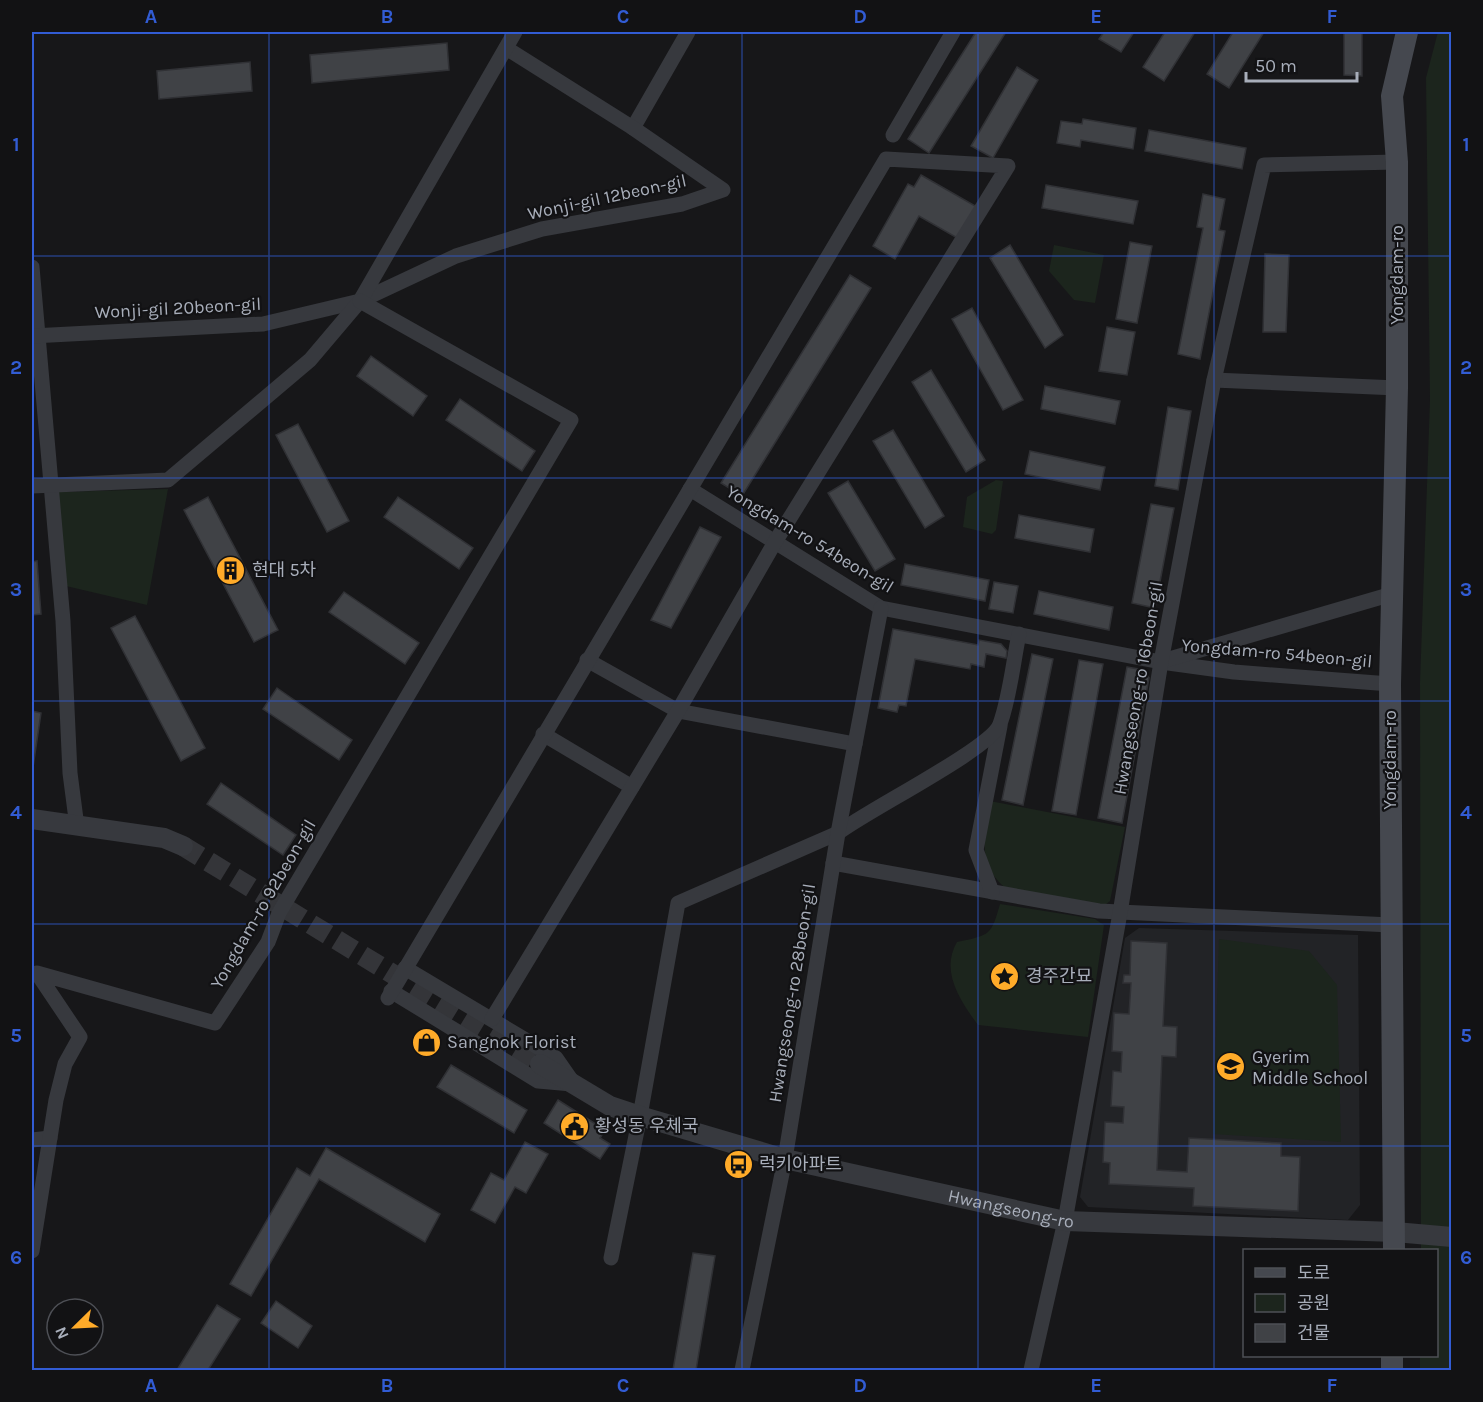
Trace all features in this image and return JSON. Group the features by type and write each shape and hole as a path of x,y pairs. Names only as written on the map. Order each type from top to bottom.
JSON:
{"main road":[{"path":"1390,32 1392,96"},
{"name":"Yongdam-ro","path":"1395,1241 1390,684 1397,388 1397,162 1392,96 1407,32"}],"street":[{"name":"Wonji-gil 12beon-gil","path":"32,486 168,480 310,360 360,301 515,32"},
{"path":"633,128 688,32"},
{"path":"893,135 952,32"},
{"name":"Wonji-gil 12beon-gil","path":"360,301 456,256 542,229 682,204 723,190 633,128 506,48"},
{"path":"492,1019 678,711 774,542 1008,166 886,159 389,995 538,1081 574,1084"},
{"name":"Hwangseong-ro 16beon-gil","path":"1031,1371 1065,1221 1120,913 1161,662 1214,380 1264,165 1397,162"},
{"path":"32,267 34,335 63,621 70,773 77,827"},
{"name":"Wonji-gil 20beon-gil","path":"34,335 263,324 360,301"},
{"name":"Yongdam-ro 92beon-gil","path":"32,1251 64,1064 80,1037 38,973 215,1023 268,942 279,913 571,420 360,301"},
{"path":"1214,380 1397,388"},
{"name":"Yongdam-ro 54beon-gil","path":"690,489 881,608 1161,662 1234,672 1390,684"},
{"path":"1161,662 1392,594"},
{"name":"Hwangseong-ro 28beon-gil","path":"742,1371 785,1159 838,833 881,608"},
{"path":"992,892 976,850 1018,634"},
{"path":"587,660 678,711 855,744"},
{"path":"611,1258 640,1116 678,903 838,833 858,818 922,783 1000,726"},
{"path":"543,734 632,787"},
{"path":"32,819 164,838 183,846"},
{"path":"833,863 1120,913 1391,925"},
{"path":"405,968 556,1058 574,1084"},
{"name":"Hwangseong-ro","path":"540,1064 610,1106 640,1116 785,1159 1065,1221 1395,1241 1452,1237"},
{"path":"32,1140 50,1138"}],"shaded area":[{"name":"Gyerim Middle School","path":"1139,928 1358,935 1360,1205 1348,1220 1088,1207 1080,1197 1125,938"}],"green space":[{"path":"1438,32 1451,32 1452,1370 1420,1370 1420,1357 1438,1357 1438,1249 1421,1249 1420,683 1430,400 1426,78"},
{"path":"1054,245 1104,255 1095,303 1074,300 1049,271"},
{"path":"996,480 1003,481 996,530 992,534 963,527 967,497"},
{"path":"168,489 147,605 66,586 58,492"},
{"path":"990,801 1125,827 1110,901 1105,905 1004,887 989,868 986,858 985,836"},
{"path":"1000,904 1095,919 1104,925 1088,1037 978,1025 965,1006 951,975 952,953 957,942 976,938 988,932"},
{"path":"1219,939 1309,951 1337,985 1341,1142 1213,1134"}],"building":[{"path":"976,32 1006,32 929,153 908,139"},
{"path":"1104,32 1134,32 1121,52 1099,39"},
{"path":"1165,32 1195,32 1164,81 1143,67"},
{"path":"1233,32 1264,32 1229,88 1207,74"},
{"path":"1344,32 1362,32 1362,76 1344,75"},
{"path":"447,43 449,70 312,83 310,55"},
{"path":"250,62 252,91 159,99 157,71"},
{"path":"1017,67 1038,80 993,158 971,146"},
{"path":"1083,119 1136,128 1133,149 1081,140 1080,147 1057,143 1061,121 1082,124"},
{"path":"1149,130 1246,148 1242,169 1145,151"},
{"path":"921,175 977,207 959,239 919,216 895,259 873,246 908,184 914,187"},
{"path":"1046,185 1138,201 1133,224 1042,208"},
{"path":"1203,194 1225,199 1219,230 1225,231 1200,359 1178,354 1203,228 1197,227"},
{"path":"1130,242 1152,246 1137,323 1116,319"},
{"path":"1010,245 1063,335 1045,348 990,258"},
{"path":"1265,254 1289,255 1286,332 1263,332"},
{"path":"850,275 871,288 742,496 721,483"},
{"path":"972,308 1023,400 1003,410 952,319"},
{"path":"1107,327 1135,332 1127,375 1099,371"},
{"path":"371,356 427,396 413,416 357,376"},
{"path":"931,370 985,460 966,472 912,382"},
{"path":"1045,386 1120,401 1115,424 1041,409"},
{"path":"460,399 535,451 522,471 446,420"},
{"path":"1168,407 1191,411 1178,490 1155,486"},
{"name":"현대 5차","path":"298,424 349,521 327,532 276,435"},
{"path":"893,430 944,516 925,528 873,441"},
{"path":"1030,451 1105,467 1100,490 1025,474"},
{"path":"848,481 895,559 875,571 828,493"},
{"name":"현대 5차","path":"208,497 278,630 254,642 184,510"},
{"path":"398,497 473,548 459,569 384,517"},
{"path":"1151,504 1174,508 1155,608 1132,603"},
{"path":"1019,515 1094,529 1090,552 1015,538"},
{"path":"700,527 721,537 671,628 651,620"},
{"path":"37,561 41,614 32,615 32,562"},
{"path":"905,564 989,580 985,601 901,585"},
{"path":"994,582 1018,586 1013,613 989,609"},
{"path":"1039,591 1113,607 1109,630 1034,614"},
{"name":"현대 5차","path":"344,592 419,643 405,664 329,612"},
{"path":"135,616 205,748 181,761 111,628"},
{"path":"893,629 978,645 979,640 1001,644 1007,651 1006,658 986,654 984,667 971,664 970,669 915,659 906,706 899,705 897,712 878,708"},
{"path":"1032,654 1053,659 1023,805 1002,800"},
{"path":"1079,660 1103,664 1076,815 1052,811"},
{"path":"1127,667 1144,670 1149,678 1122,823 1098,818"},
{"path":"277,688 352,740 339,760 263,709"},
{"path":"32,711 41,713 32,774"},
{"path":"221,783 296,835 283,855 207,804"},
{"path":"1131,941 1167,943 1163,1026 1177,1027 1176,1057 1162,1056 1157,1170 1187,1172 1189,1138 1281,1143 1281,1156 1300,1157 1298,1211 1193,1206 1194,1188 1109,1184 1110,1163 1103,1162 1105,1122 1123,1123 1124,1107 1111,1106 1113,1071 1121,1072 1122,1052 1112,1051 1114,1013 1129,1014 1131,983 1123,983 1124,975 1130,975"},
{"path":"451,1065 527,1110 514,1133 437,1087"},
{"name":"황성동 우체국","path":"558,1100 605,1130 600,1138 610,1144 600,1159 544,1123"},
{"path":"525,1142 548,1154 526,1193 515,1187 495,1223 471,1210 491,1173 504,1180"},
{"path":"326,1148 440,1214 425,1242 319,1179 251,1296 230,1284 297,1168 310,1176"},
{"path":"693,1253 715,1256 696,1370 673,1370"},
{"path":"276,1301 312,1326 298,1348 261,1323"},
{"path":"217,1305 240,1319 208,1370 177,1370"}],"tunnel":[{"path":"183,846 540,1064"}],"place":[{"name":"현대 5차","path":"231,570"},
{"name":"경주간묘","path":"1005,976"},
{"name":"Sangnok Florist","path":"426,1042"},
{"name":"Gyerim Middle School","path":"1231,1067"},
{"name":"황성동 우체국","path":"574,1126"},
{"name":"럭키아파트","path":"738,1164"}]}
